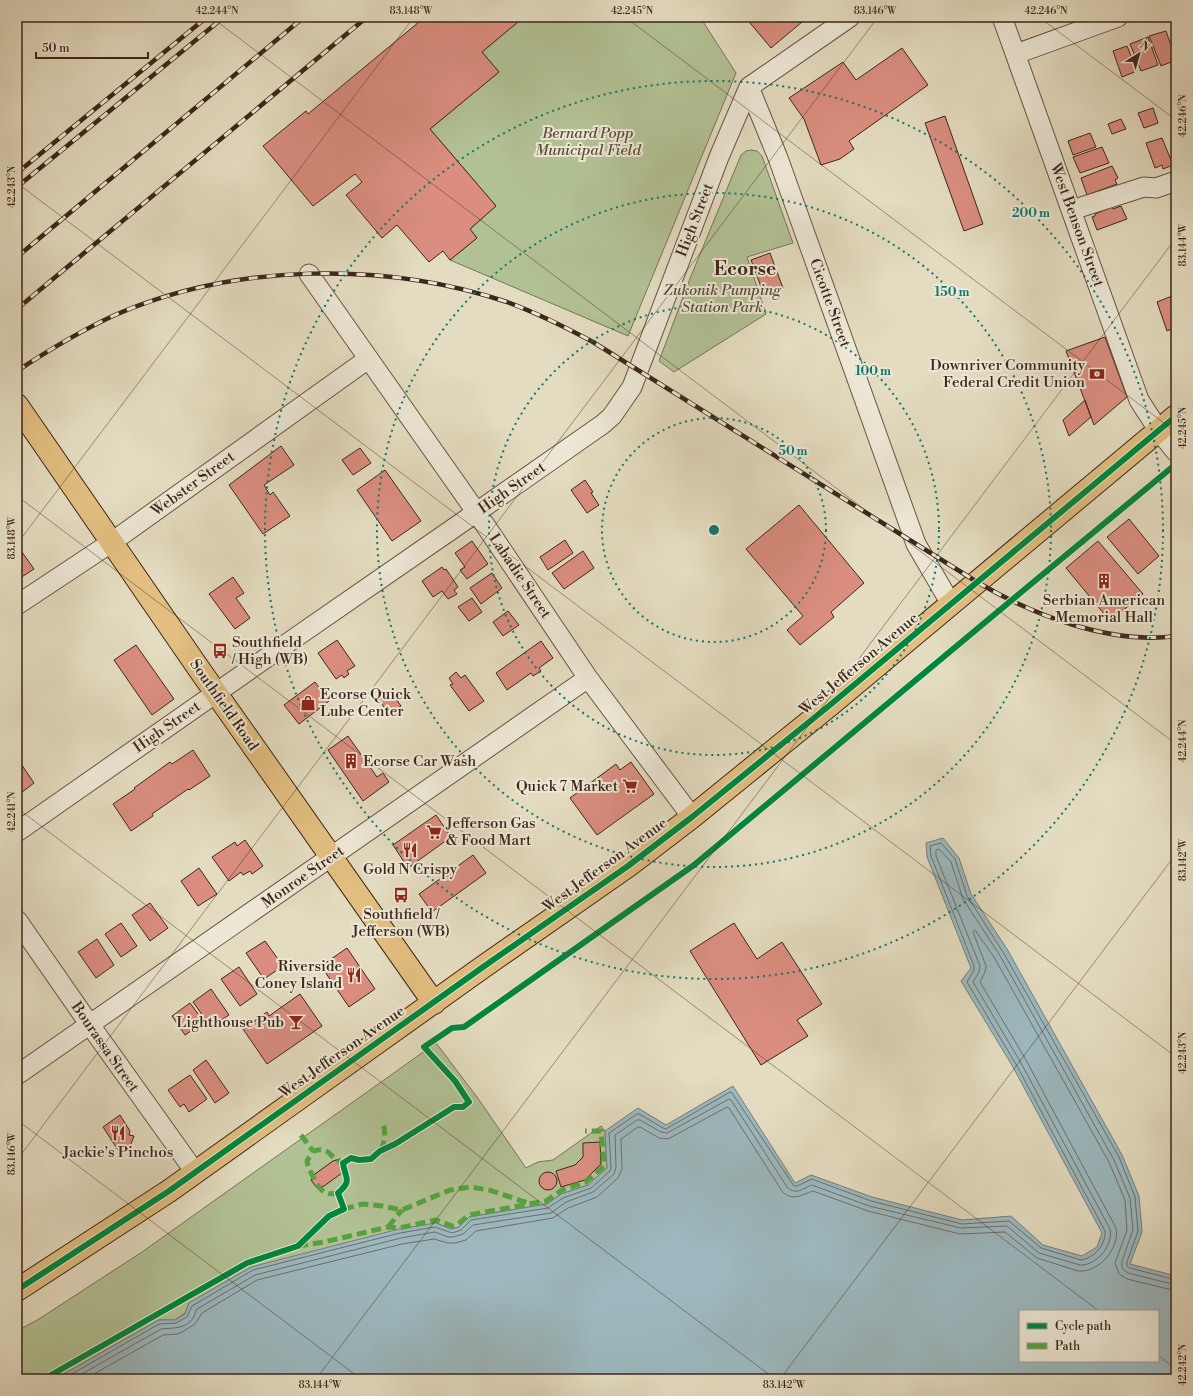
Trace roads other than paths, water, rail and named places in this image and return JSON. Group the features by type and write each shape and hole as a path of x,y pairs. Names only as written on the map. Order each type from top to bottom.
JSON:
{"main road":[{"name":"Southfield Road","path":"17,405 199,669 434,1003"},
{"name":"West Jefferson Avenue","path":"17,1290 169,1191 628,866 692,817 951,604 1176,416"}],"street":[{"path":"749,88 850,17"},
{"name":"West Benson Street","path":"1002,17 1139,400 1159,431 1176,452"},
{"path":"1016,54 1118,17"},
{"name":"High Street","path":"17,832 216,692 477,513 603,424 612,416 632,387 719,157 749,88"},
{"name":"Cicotte Street","path":"749,88 778,158 916,544 951,604"},
{"path":"1072,210 1144,187 1156,188 1176,181"},
{"name":"Labadie Street","path":"309,274 477,513 588,678 692,817"},
{"name":"Webster Street","path":"17,605 112,542 368,359"},
{"name":"Monroe Street","path":"17,1075 588,678"},
{"name":"Bourassa Street","path":"17,920 195,1172"}],"water":[{"path":"943,838 959,858 971,894 1007,949 1122,1155 1139,1196 1142,1232 1130,1264 1176,1276 1176,1379 55,1379 159,1320 175,1320 185,1314 189,1303 251,1267 399,1229 436,1223 451,1229 459,1227 469,1217 547,1204 561,1194 588,1185 607,1168 605,1131 638,1108 666,1125 733,1086 795,1183 811,1175 872,1197 962,1220 1011,1216 1043,1245 1082,1256 1097,1247 1102,1233 1013,1067 961,981 971,968 927,857 926,843"}],"railway":[{"path":"17,173 207,17"},
{"path":"17,187 224,17"},
{"path":"17,257 304,17"},
{"path":"17,309 367,17"},
{"path":"17,371 65,341 115,315 161,298 210,285 260,277 310,274 361,274 411,279 460,289 518,306 551,320 593,342 977,582 1022,606 1073,625 1099,632 1151,638 1176,636"}],"place":[{"name":"Downriver Community Federal Credit Union","path":"1097,374"},
{"name":"Serbian American Memorial Hall","path":"1104,581"},
{"name":"Southfield / High (WB)","path":"220,651"},
{"name":"Ecorse Quick Lube Center","path":"308,703"},
{"name":"Ecorse Car Wash","path":"351,761"},
{"name":"Quick 7 Market","path":"630,786"},
{"name":"Jefferson Gas & Food Mart","path":"434,832"},
{"name":"Gold N Crispy","path":"410,850"},
{"name":"Southfield / Jefferson (WB)","path":"401,895"},
{"name":"Riverside Coney Island","path":"354,975"},
{"name":"Lighthouse Pub","path":"296,1022"},
{"name":"Jackie's Pinchos","path":"118,1133"}],"district":[{"name":"Ecorse","path":"745,269"}],"park label":[{"name":"Bernard Popp Municipal Field","path":"588,142"},
{"name":"Zukonik Pumping Station Park","path":"722,298"}]}
